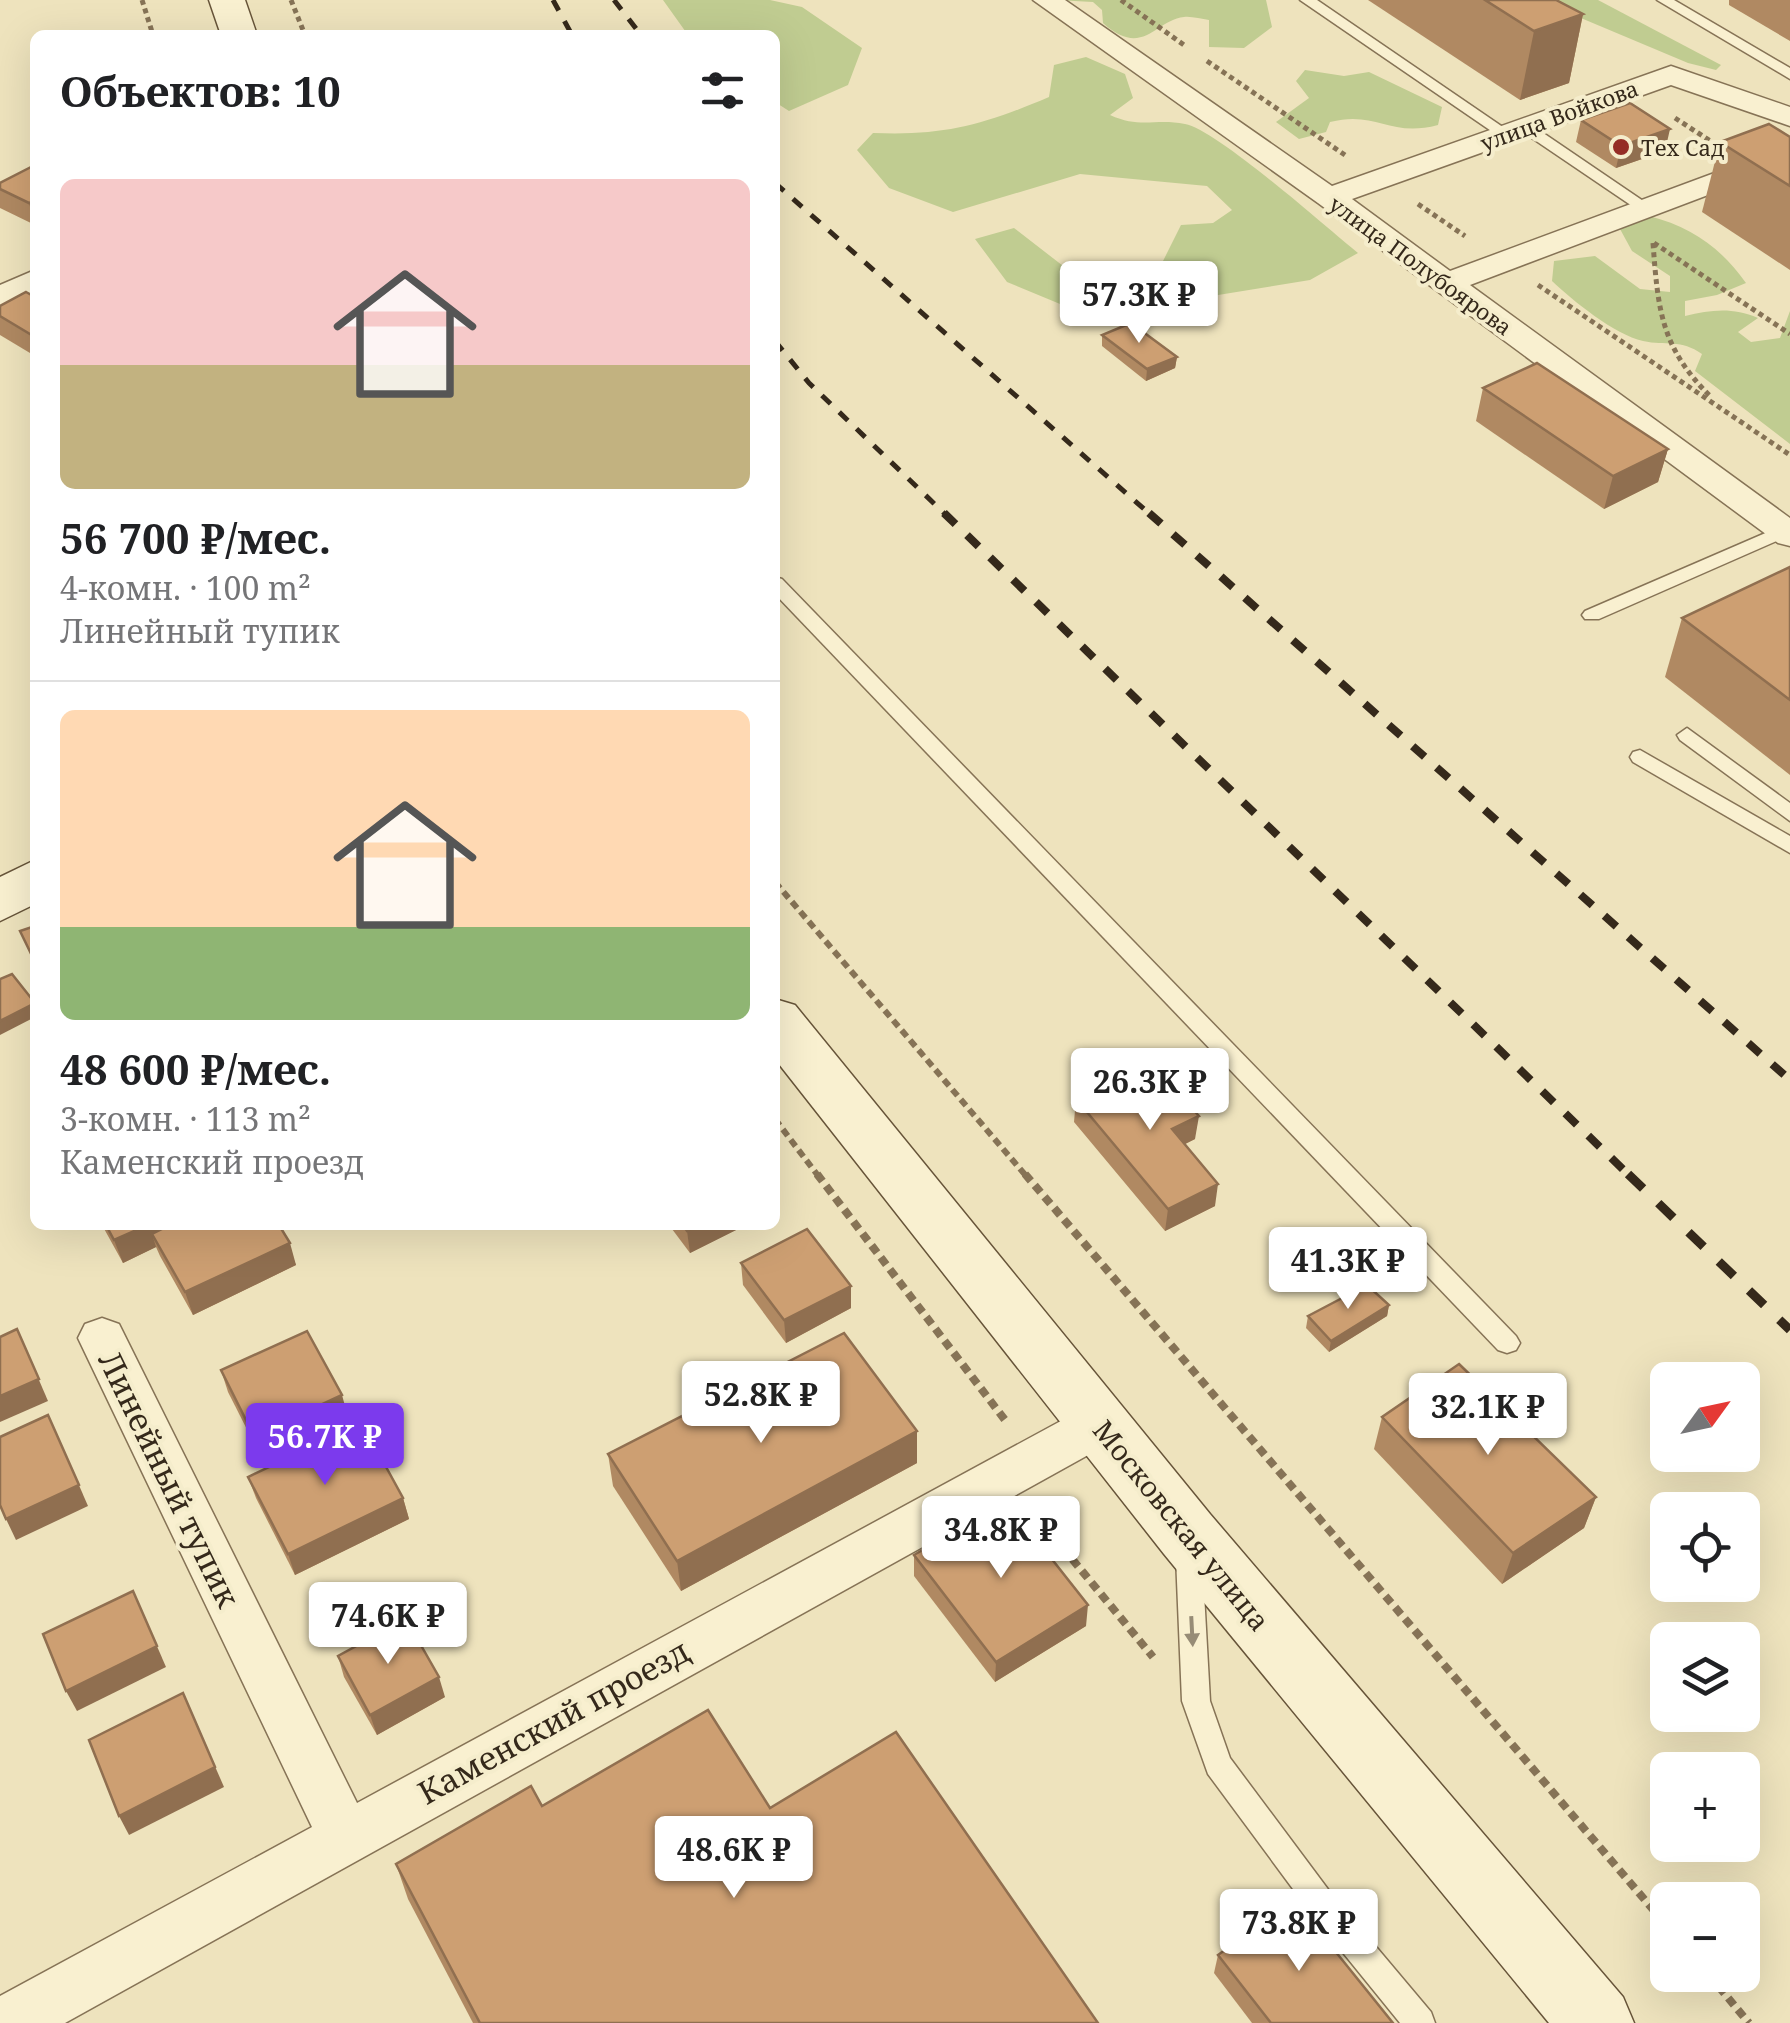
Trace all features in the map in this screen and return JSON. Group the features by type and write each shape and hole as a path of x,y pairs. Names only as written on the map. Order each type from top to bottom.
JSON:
{"main road":[{"path":"227,0 237,30"},
{"path":"0,902 30,882"},
{"name":"Московская улица","path":"780,1026 1187,1534 1597,2023"}],"street":[{"name":"улица Полубоярова","path":"1047,0 1328,197 1787,533"},
{"name":"улица Войкова","path":"1328,197 1671,75 1790,116"},
{"path":"1446,283 1633,214 1775,168"},
{"path":"0,298 30,282"},
{"name":"Линейный тупик","path":"102,1338 344,1835"},
{"name":"Каменский проезд","path":"8,2023 344,1835 1100,1424"}],"lane":[{"path":"1307,0 1515,131 1633,214"},
{"path":"1664,0 1790,74"},
{"path":"1592,615 1787,533"},
{"path":"780,588 1508,1343"},
{"path":"1687,735 1790,814"},
{"path":"1640,758 1790,846"},
{"path":"1187,1534 1196,1701 1218,1764 1320,1902 1420,2023"}],"path":[{"path":"142,0 151,30"},
{"path":"291,0 302,30"},
{"path":"1121,0 1184,45"},
{"path":"1200,56 1790,455"},
{"path":"1630,90 1775,168"},
{"path":"1633,214 1653,242 1790,334"},
{"path":"1653,242 1661,330 1685,374 1730,415"},
{"path":"780,888 1650,1906"},
{"path":"780,1126 1012,1428 1028,1460 1044,1525 1122,1625 1196,1701"},
{"path":"1724,1992 1750,2023"}],"green space":[{"path":"663,0 770,0 802,7 862,48 848,85 789,111 780,105 780,30 684,30"},
{"path":"1056,0 1266,0 1272,27 1244,48 1209,47 1209,20 1190,17 1174,20 1148,35 1128,38 1103,23 1102,10 1093,2"},
{"path":"1538,0 1598,0 1721,65 1716,70 1688,63"},
{"path":"1086,57 1125,74 1133,98 1110,115 1131,121 1174,122 1200,130 1245,160 1358,253 1310,280 1089,316 1007,282 975,239 1014,228 1067,269 1108,287 1161,265 1181,225 1213,223 1232,210 1207,186 1080,174 953,212 889,188 857,150 873,133 943,130 1025,107 1049,97 1054,65"},
{"path":"1305,70 1344,76 1369,72 1442,107 1438,125 1407,128 1346,119 1330,122 1326,132 1299,139 1276,122 1309,98 1296,81"},
{"path":"1649,216 1704,240 1746,283 1717,295 1685,301 1685,316 1721,311 1758,318 1738,332 1751,342 1780,338 1790,311 1790,444 1695,371 1702,354 1687,346 1643,341 1620,332 1552,281 1554,261 1595,256 1640,289 1670,292 1670,276 1632,251 1620,229"}],"building":[{"path":"1485,0 1556,0 1583,14 1534,31"},
{"path":"1630,103 1670,129 1621,146 1581,120"},
{"path":"1769,124 1790,137 1790,186 1720,142"},
{"path":"30,168 30,202 0,189 0,183"},
{"path":"26,292 30,294 30,334 0,316 0,306"},
{"path":"1131,323 1177,357 1147,369 1102,335"},
{"path":"1537,363 1668,449 1613,476 1483,388"},
{"path":"1790,567 1790,700 1682,618"},
{"path":"30,928 30,952 20,931"},
{"path":"12,974 30,997 30,1006 0,1021 0,979"},
{"path":"1152,1064 1199,1116 1172,1129 1218,1184 1168,1209 1076,1099"},
{"path":"807,1229 851,1286 784,1320 741,1263"},
{"path":"109,1230 137,1230 114,1240"},
{"path":"160,1230 282,1230 290,1243 185,1292 152,1234"},
{"path":"1367,1285 1389,1305 1331,1341 1308,1316"},
{"path":"17,1329 39,1379 0,1396 0,1337"},
{"path":"307,1331 342,1395 254,1436 221,1370"},
{"path":"844,1333 917,1431 677,1561 608,1454"},
{"path":"1459,1364 1596,1497 1513,1553 1382,1417"},
{"path":"48,1415 79,1485 6,1519 0,1505 0,1437"},
{"path":"362,1423 403,1498 288,1554 248,1477"},
{"path":"1006,1501 1088,1605 996,1662 914,1555"},
{"path":"133,1591 157,1646 66,1691 43,1634"},
{"path":"406,1619 439,1677 370,1715 338,1656"},
{"path":"183,1693 215,1767 119,1816 89,1740"},
{"path":"708,1710 770,1808 896,1732 1098,2023 480,2023 396,1864 531,1786 542,1806"},
{"path":"1294,1900 1393,2023 1271,2023 1218,1955"}],"railway":[{"path":"553,0 569,30"},
{"path":"614,0 637,30"},
{"path":"780,187 1152,516"},
{"path":"780,347 809,383 947,516"},
{"path":"944,513 1631,1177"},
{"path":"1149,513 1790,1080"},
{"path":"1628,1174 1790,1330"}],"place":[{"name":"Тех Сад","path":"1621,147"}]}
